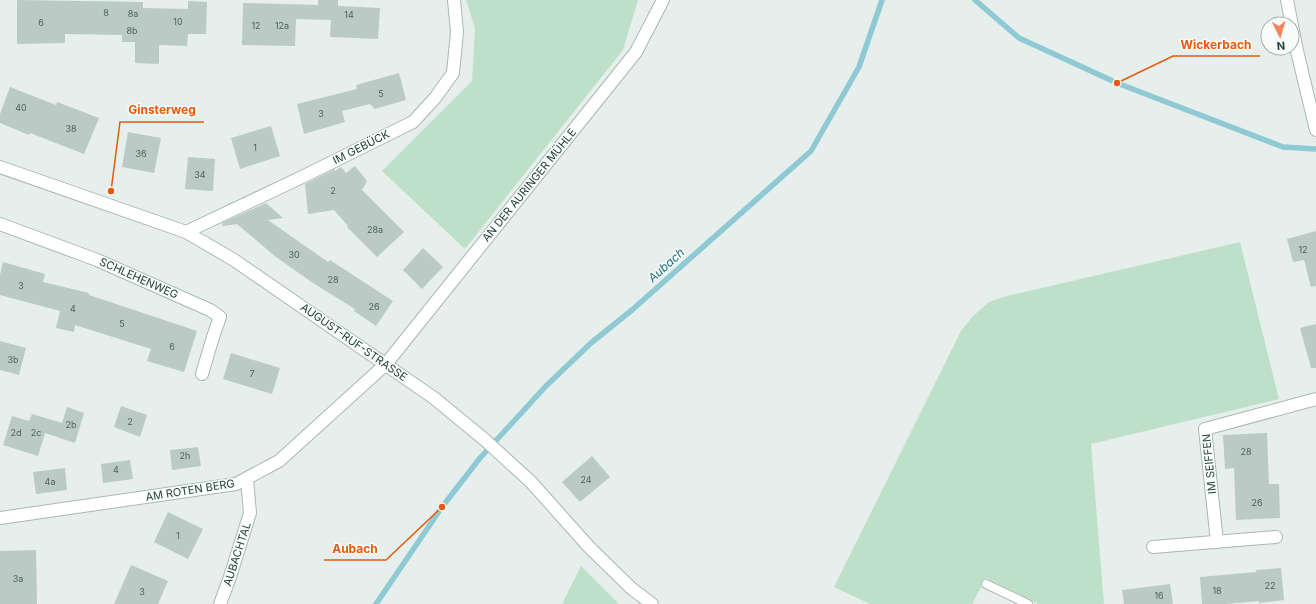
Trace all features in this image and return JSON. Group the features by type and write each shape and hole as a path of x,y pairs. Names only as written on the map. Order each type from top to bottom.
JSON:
{"street":[{"name":"IM GEBÜCK","path":"186,232 413,122 435,98 453,73 457,32 454,0"},
{"name":"AN DER AURINGER MÜHLE","path":"386,364 636,52 663,0"},
{"path":"1290,3 1297,51 1316,130"},
{"name":"AUGUST-RUF-STRASSE","path":"0,167 186,232 234,260 434,398 485,440 531,482 589,547 631,588 652,604"},
{"name":"SCHLEHENWEG","path":"0,224 98,260 210,310 220,317 202,374"},
{"name":"AM ROTEN BERG","path":"0,518 236,484 279,461 386,364"},
{"name":"IM SEIFFEN","path":"1217,542 1205,429 1316,399"},
{"name":"AUBACHTAL","path":"220,604 250,513 247,479"},
{"path":"1152,547 1276,537"}],"lane":[{"path":"986,584 1028,604"}],"green space":[{"path":"466,0 638,0 623,50 465,249 382,171 472,81 475,28"},
{"path":"1240,242 1279,399 1091,444 1104,604 1038,604 986,578 972,604 870,604 834,587 961,331 973,316 989,302 1007,296"},
{"path":"581,566 619,604 562,604"}],"building":[{"path":"17,0 143,2 143,8 188,9 188,1 207,2 206,34 188,34 187,46 159,45 159,64 135,63 135,42 122,42 122,35 65,34 65,43 17,44"},
{"path":"318,0 338,0 338,6 380,8 378,39 330,37 331,20 296,19 295,46 242,45 243,3 318,5"},
{"path":"399,73 406,100 375,109 370,104 342,111 345,122 304,134 297,104 357,89 356,85"},
{"path":"10,87 56,105 57,102 99,118 84,154 30,133 29,135 0,123 0,114"},
{"path":"271,126 280,156 240,169 231,138"},
{"path":"128,132 161,138 154,173 122,167"},
{"path":"188,157 215,159 213,191 185,189"},
{"path":"355,166 367,181 362,190 404,232 377,257 347,227 348,226 334,210 308,214 305,184 335,169 335,171 341,167 346,173"},
{"path":"266,203 283,218 268,220 328,262 330,260 393,301 376,326 354,311 355,309 313,283 276,257 237,224 223,226 222,223"},
{"path":"1316,231 1316,286 1311,287 1304,260 1293,262 1287,239"},
{"path":"423,248 443,267 422,289 403,270"},
{"path":"3,262 45,274 43,282 89,293 89,295 197,331 184,372 147,361 151,349 75,325 74,332 56,328 60,311 0,295 0,275"},
{"path":"1316,324 1316,368 1311,368 1300,328"},
{"path":"0,341 26,348 19,375 0,370"},
{"path":"231,353 280,368 272,394 223,379"},
{"path":"121,406 147,415 140,437 114,427"},
{"path":"67,407 84,413 75,443 45,433 38,456 3,445 12,416 29,421 32,414 62,423"},
{"path":"1267,433 1269,484 1279,484 1280,518 1236,520 1234,468 1225,469 1223,435"},
{"path":"198,447 201,466 172,470 170,450"},
{"path":"592,456 610,477 580,502 562,482"},
{"path":"130,460 133,479 103,483 101,464"},
{"path":"65,468 67,490 36,494 33,472"},
{"path":"168,512 203,529 188,559 154,542"},
{"path":"36,550 37,604 0,604 0,551"},
{"path":"131,565 168,581 158,604 114,604"},
{"path":"1281,568 1284,600 1259,603 1259,601 1227,604 1202,604 1200,577 1256,572 1256,570"},
{"path":"1170,584 1173,604 1124,604 1122,590"}],"waterway":[{"name":"Aubach","path":"376,604 442,507 480,458 546,386 591,343 632,310 811,151 859,67 882,0"},
{"path":"975,0 1019,38 1117,83 1283,147 1316,149"}],"place":[{"name":"Wickerbach","path":"1117,83"},
{"name":"Ginsterweg","path":"111,191"},
{"name":"Aubach","path":"442,507"}]}
